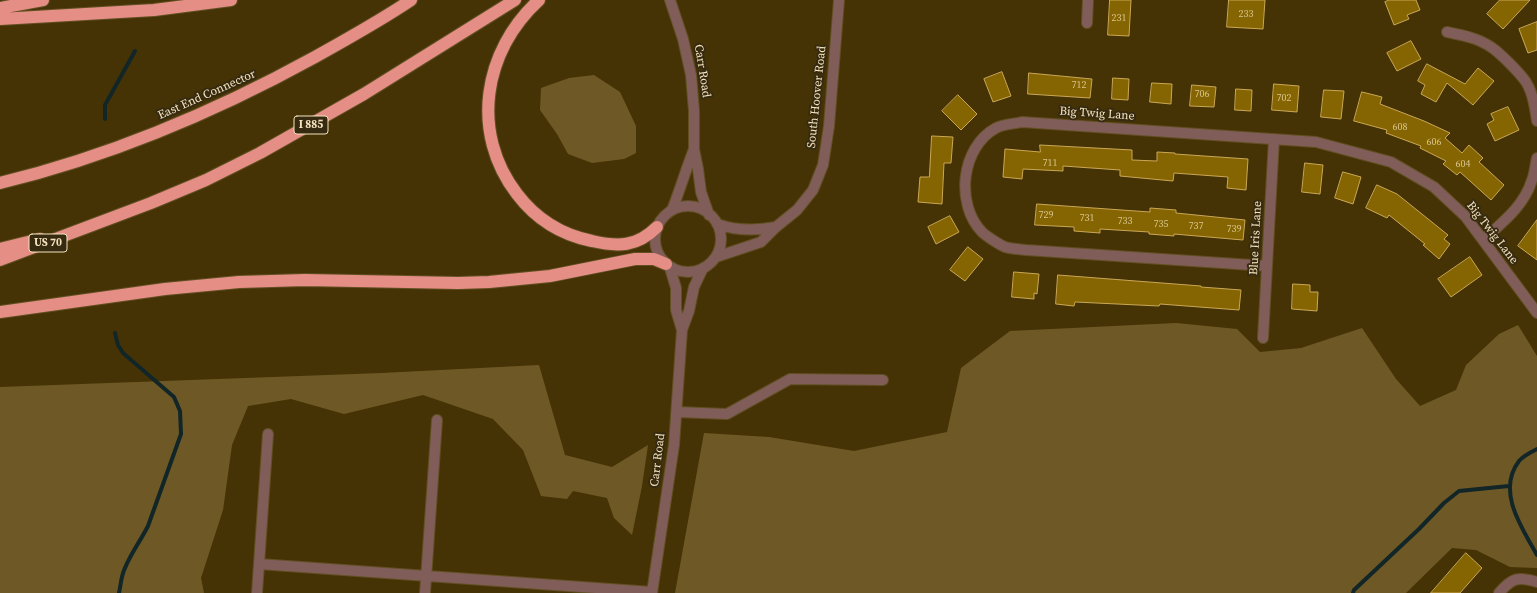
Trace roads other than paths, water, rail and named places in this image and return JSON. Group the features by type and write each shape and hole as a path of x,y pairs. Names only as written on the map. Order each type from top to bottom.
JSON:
{"highway":[{"path":"0,8 43,0"},
{"path":"0,19 154,10 231,0"},
{"name":"East End Connector","path":"0,183 73,163 127,144 181,123 233,100 285,74 412,0"},
{"name":"I 885","path":"0,248 95,225 186,188 260,153 364,94 515,0"},
{"path":"539,0 515,28 505,43 497,59 492,76 489,92 488,125 494,153 503,173 523,202 550,225 565,233 598,242 625,244 645,238 657,227"},
{"name":"US 70","path":"0,260 95,225"},
{"path":"0,312 165,289 239,282 305,280 458,283 489,282 550,276 635,259 654,259 668,266"}],"street":[{"name":"Carr Road","path":"670,0 683,39 691,75 694,111 694,149 701,192 709,215"},
{"name":"South Hoover Road","path":"716,257 761,242 776,227 797,210 806,200 816,184 826,148 832,100 839,0"},
{"path":"1087,23 1088,0"},
{"path":"1447,32 1472,38 1491,47 1507,62 1526,82 1535,105 1537,121"},
{"name":"Big Twig Lane","path":"1267,266 1026,250 1005,247 982,232 971,214 964,188 968,163 981,138 997,127 1022,122 1316,142 1391,162 1434,187 1465,216 1537,313"},
{"name":"Blue Iris Lane","path":"1263,338 1274,139"},
{"name":"Carr Road","path":"672,210 694,149"},
{"path":"1483,240 1514,211 1524,199 1532,180 1537,158"},
{"path":"683,207 694,207 709,215 717,224 721,240 716,257 698,271 687,272 668,266 656,250 655,239 657,227 663,218 672,210 683,207"},
{"path":"717,224 742,230 759,230 776,227"},
{"name":"Carr Road","path":"668,266 676,288 676,310 682,330"},
{"name":"Carr Road","path":"652,592 671,471 677,412 682,330 689,311 694,287 703,268"},
{"path":"677,412 728,414 790,379 883,380"},
{"path":"425,593 437,420"},
{"path":"257,593 268,434"},
{"path":"259,564 652,592"},
{"path":"1499,593 1516,578 1523,578 1537,582"}],"waterway":[{"path":"105,119 105,105 135,51"},
{"path":"115,333 118,345 123,353 174,397 180,411 181,434 148,526 130,557 124,571 119,593"},
{"path":"1537,449 1519,461 1513,473 1510,485 1514,509 1537,555"},
{"path":"1353,593 1354,590 1419,529 1444,503 1459,491 1509,486"}]}
